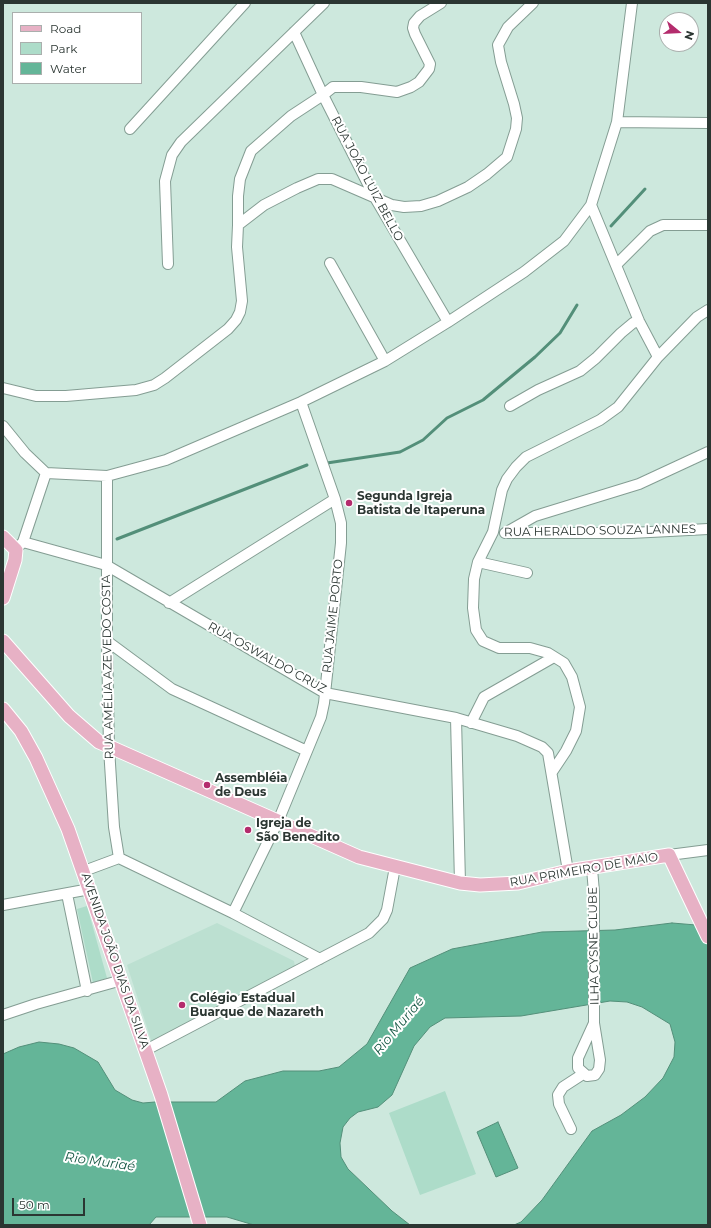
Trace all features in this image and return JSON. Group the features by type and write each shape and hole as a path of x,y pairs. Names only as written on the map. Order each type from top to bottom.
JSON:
{"main road":[{"name":"RUA OSWALDO CRUZ","path":"3,537 20,546"},
{"path":"3,598 20,546"},
{"name":"RUA PRIMEIRO DE MAIO","path":"3,641 69,716 90,735 109,748 278,819 359,857 460,883 480,885 518,883 568,871 592,869 669,856"},
{"name":"AVENIDA JOÃO DIAS DA SILVA","path":"3,709 21,731 36,758 68,829 146,1050 200,1223"},
{"path":"669,856 708,937"}],"street":[{"path":"130,129 245,3"},
{"path":"168,264 166,180 172,154 181,142 324,3"},
{"path":"3,388 36,396 66,396 136,390 154,385 165,378 228,329 236,320 240,312 242,301 237,247 238,196 240,179 251,151 291,116 323,95 333,86 341,85 397,92 411,88 419,82 429,69 430,64 415,34 413,28 414,23 420,16 441,3"},
{"path":"238,226 264,205 318,180 332,179 392,205 404,207 422,206 438,201 468,187 488,174 507,157 516,129 517,118 501,62 498,45 508,26 532,3"},
{"path":"3,426 25,453 46,473 107,476 166,460 301,402 385,361 524,272 564,241 591,205 617,122 632,3"},
{"name":"RUA JOÃO LUIZ BELLO","path":"294,32 323,95 374,196 448,322"},
{"path":"617,122 708,124"},
{"path":"591,205 639,321 658,357"},
{"path":"616,265 650,231 663,225 708,225"},
{"path":"330,263 385,361"},
{"path":"552,772 566,751 576,731 580,707 572,677 564,663 548,653 530,648 499,648 483,641 476,630 473,608 474,579 478,562 493,532 502,490 507,479 526,457 600,420 618,407 658,357 697,317 708,310"},
{"path":"510,406 538,390 580,371 596,358 632,323 639,321"},
{"name":"RUA JAIME PORTO","path":"233,913 278,819 307,752 321,717 325,693 341,543 341,522 335,499 301,402"},
{"path":"505,533 535,516 633,486 708,452"},
{"path":"20,546 46,473"},
{"name":"RUA AMÉLIA AZEVEDO COSTA","path":"107,476 106,565 109,748 114,827 119,858"},
{"path":"169,603 335,499"},
{"name":"RUA HERALDO SOUZA LANNES","path":"493,532 630,533 708,528"},
{"name":"RUA OSWALDO CRUZ","path":"20,546 106,565 325,693 456,718 517,736 542,747 548,753 552,772 568,871"},
{"path":"478,562 527,573"},
{"path":"107,641 172,689 307,752"},
{"path":"471,723 484,697 554,657"},
{"path":"456,718 460,883"},
{"name":"RUA PRIMEIRO DE MAIO","path":"669,856 708,850"},
{"path":"84,871 119,858 233,913 320,959"},
{"path":"146,1050 369,933 383,919 387,910 395,867"},
{"name":"ILHA CYSNE CLUBE","path":"592,869 594,1018 599,1050 599,1069 594,1075 587,1076 578,1068 578,1058 594,1018"},
{"path":"3,905 90,889"},
{"path":"67,894 87,991"},
{"path":"3,1015 36,1004 122,980"},
{"path":"571,1129 559,1104 558,1095 563,1088 583,1074"}],"shaded area":[{"name":"Colégio Estadual Buarque de Nazareth","path":"217,923 294,961 295,967 152,1043 127,965"}],"green space":[{"path":"87,906 107,978 93,983 77,909"},
{"path":"445,1091 476,1174 420,1195 389,1113"}],"water":[{"name":"Rio Muriaé","path":"672,923 708,926 708,1225 514,1225 521,1222 542,1200 592,1131 621,1115 645,1097 663,1078 674,1057 675,1042 670,1024 642,1007 627,1002 610,1001 521,1016 445,1018 430,1027 414,1046 392,1095 378,1107 358,1112 350,1118 343,1127 340,1143 341,1157 348,1169 392,1211 410,1225 254,1225 227,1217 156,1217 149,1225 3,1225 3,1054 19,1047 39,1042 59,1044 74,1048 98,1062 115,1090 132,1100 143,1103 216,1102 245,1081 283,1071 319,1071 339,1067 367,1044 410,968 452,949 542,932 615,930"},
{"path":"498,1122 518,1168 496,1177 477,1132"}],"waterway":[{"path":"611,226 645,189"},
{"path":"327,463 400,452 423,440 447,418 483,400 535,357 560,333 577,305"},
{"path":"117,539 307,465"}],"place":[{"name":"Segunda Igreja Batista de Itaperuna","path":"349,503"},
{"name":"Assembléia de Deus","path":"207,785"},
{"name":"Igreja de São Benedito","path":"248,830"},
{"name":"Colégio Estadual Buarque de Nazareth","path":"182,1005"}]}
